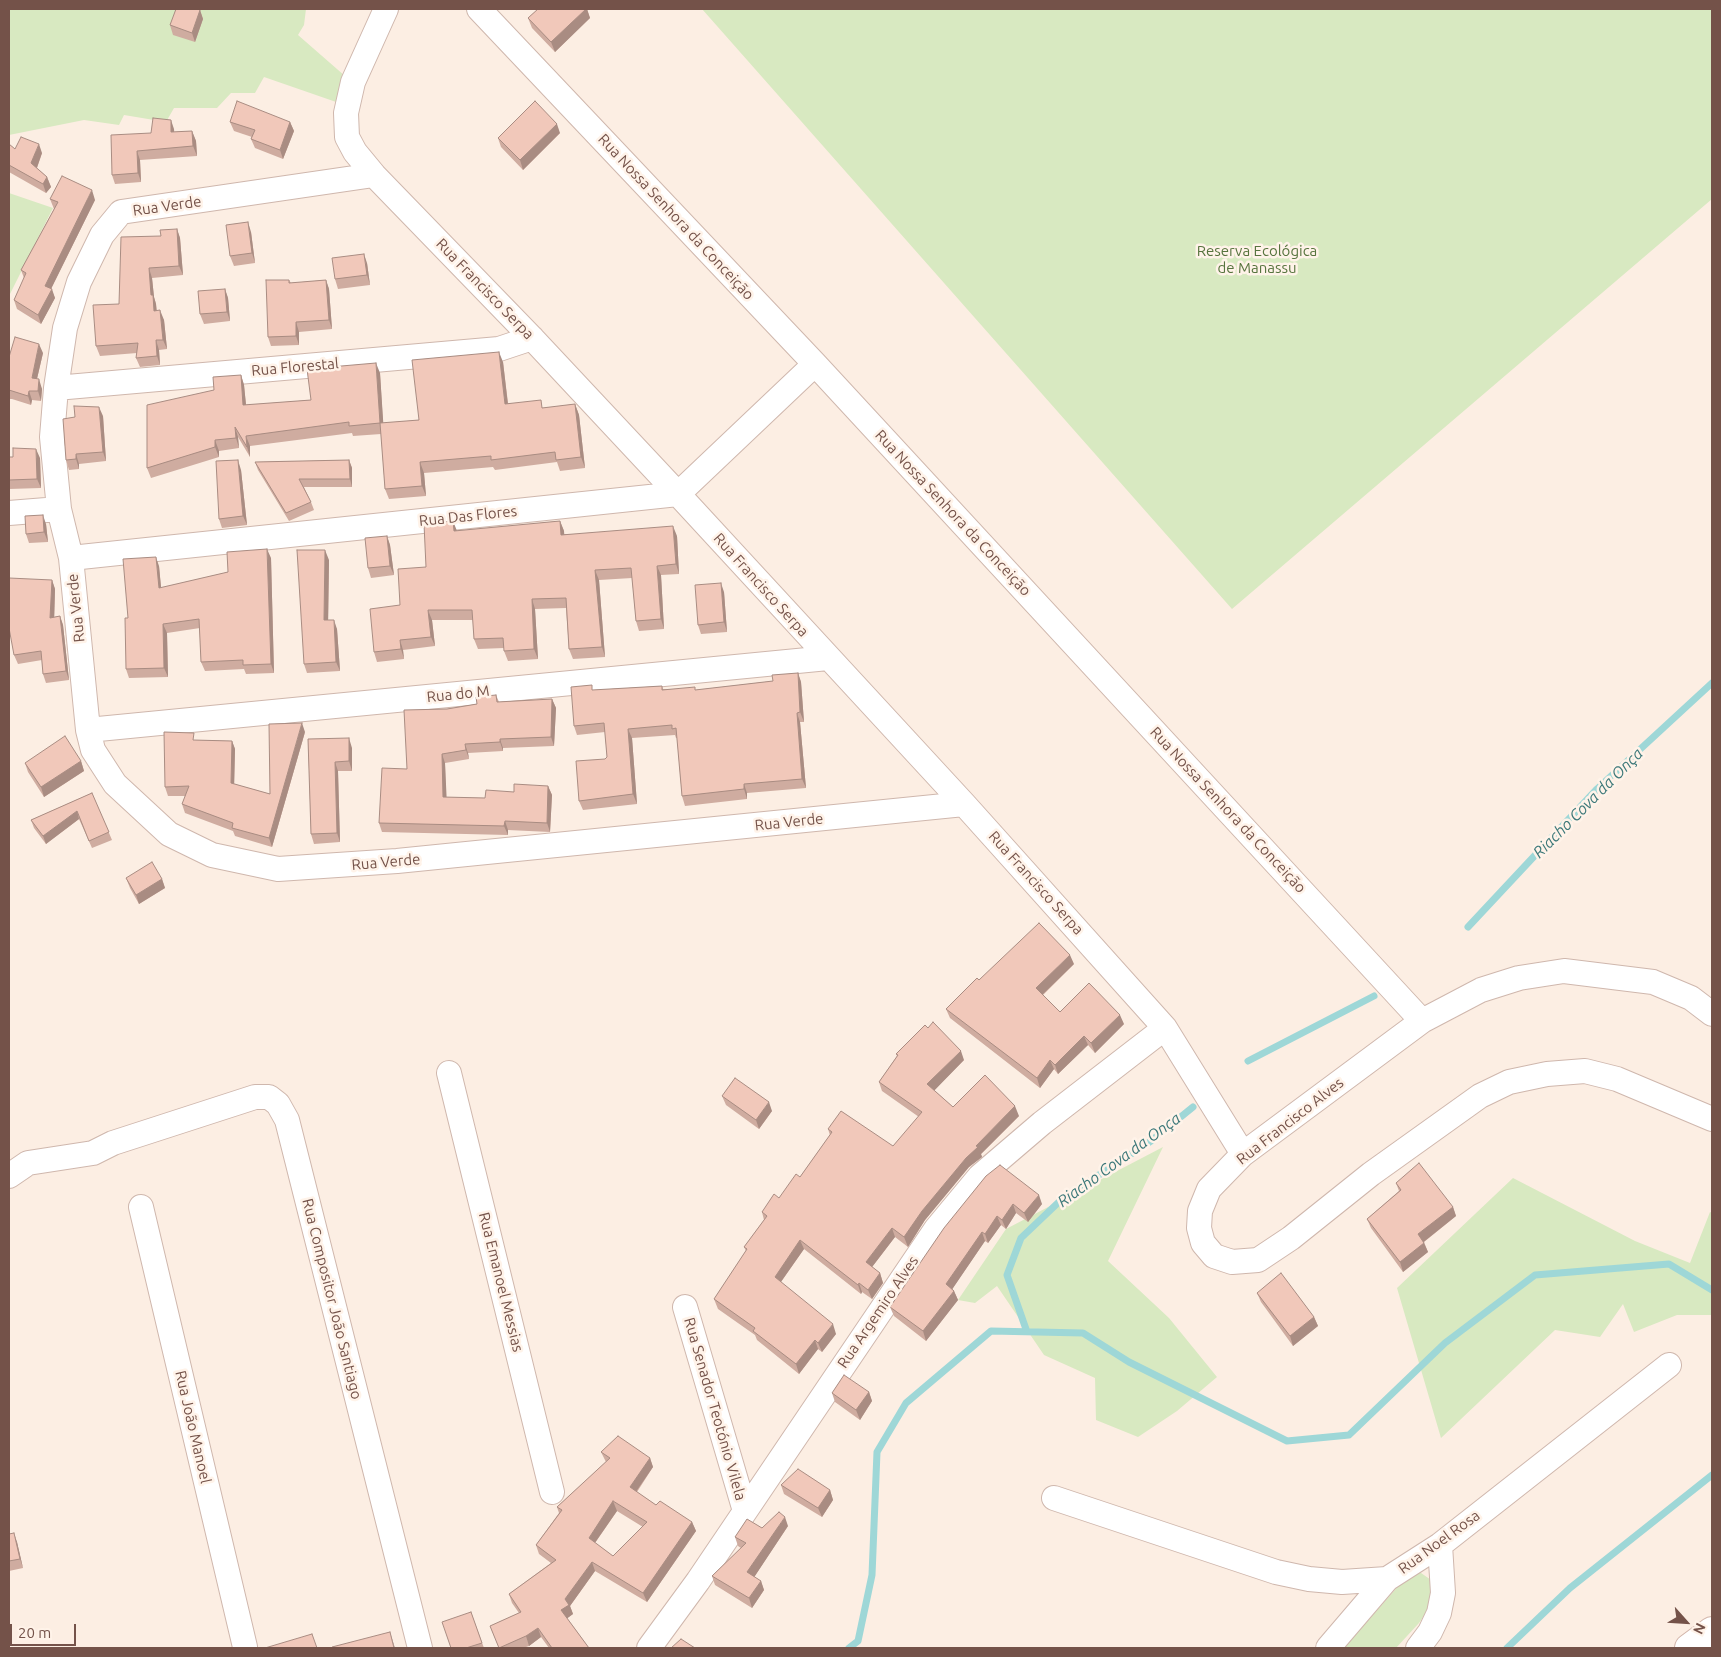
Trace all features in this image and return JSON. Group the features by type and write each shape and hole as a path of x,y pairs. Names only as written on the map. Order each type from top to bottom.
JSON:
{"street":[{"name":"Rua Francisco Serpa","path":"386,9 353,82 346,113 347,137 355,152 374,175 532,338 678,494 964,804 1165,1028 1243,1154"},
{"name":"Rua Nossa Senhora da Conceição","path":"479,9 815,364 1422,1021"},
{"name":"Rua Verde","path":"374,175 121,212 102,235 79,282 65,328 56,388 52,437 60,509 70,558 88,730 93,750 115,784 169,834 212,855 278,869 397,861 964,804"},
{"name":"Rua Florestal","path":"56,388 499,349 532,338"},
{"path":"678,494 815,364"},
{"name":"Rua Das Flores","path":"70,558 678,494"},
{"path":"9,513 60,509"},
{"name":"Rua do M","path":"88,730 828,658"},
{"name":"Rua Francisco Alves","path":"1712,1014 1691,998 1653,982 1564,971 1519,978 1481,990 1422,1021 1243,1154 1209,1189 1200,1211 1199,1228 1202,1243 1214,1256 1232,1262 1258,1260 1291,1238 1371,1174 1480,1096 1509,1082 1547,1074 1585,1071 1617,1079 1712,1119"},
{"name":"Rua Argemiro Alves","path":"649,1648 698,1581 936,1229 980,1176 1042,1123 1165,1028"},
{"name":"Rua Emanoel Messias","path":"449,1073 552,1492"},
{"name":"Rua Compositor João Santiago","path":"9,1176 28,1163 93,1153 129,1138 255,1097 269,1097 278,1104 287,1120 420,1648"},
{"name":"Rua João Manoel","path":"141,1207 245,1647"},
{"name":"Rua Senador Teotónio Vilela","path":"685,1307 745,1511"},
{"name":"Rua Noel Rosa","path":"1054,1498 1276,1572 1309,1579 1342,1582 1387,1579 1440,1544 1669,1365"},
{"path":"1418,1648 1430,1632 1439,1614 1443,1593 1440,1544"},
{"path":"1328,1648 1387,1579"},
{"path":"1689,1648 1712,1631"}],"green space":[{"path":"9,9 306,9 304,25 298,35 345,76 339,103 264,77 255,93 231,93 217,108 174,108 166,122 124,115 119,125 84,120 9,135"},
{"name":"Reserva Ecológica de Manassu","path":"702,9 1712,9 1712,199 1232,609"},
{"path":"9,193 53,208 9,296"},
{"path":"1163,1147 1108,1261 1169,1318 1217,1377 1177,1411 1138,1437 1096,1420 1095,1378 1044,1355 997,1286 975,1303 958,1300 1006,1229"},
{"path":"1513,1178 1635,1241 1690,1263 1710,1212 1712,1213 1712,1315 1677,1315 1634,1332 1623,1304 1600,1337 1555,1330 1441,1438 1397,1288"},
{"path":"1413,1573 1421,1573 1434,1582 1430,1607 1419,1623 1396,1648 1344,1648 1407,1576"}],"building":[{"path":"176,9 200,10 192,33 170,25"},
{"path":"538,9 586,9 551,42 528,18"},
{"path":"237,101 290,122 280,150 251,139 255,130 230,122"},
{"path":"535,101 557,124 520,160 498,138"},
{"path":"153,118 171,120 171,132 192,131 193,146 137,151 138,173 112,175 111,135 151,133"},
{"path":"21,137 39,144 31,163 47,177 43,184 9,165 9,144 15,149"},
{"path":"62,176 92,190 45,286 52,289 38,315 14,300 26,273 21,270 58,202 50,199"},
{"path":"248,222 252,253 230,256 226,225"},
{"path":"177,229 179,266 149,268 154,311 160,310 163,340 156,340 157,356 136,358 138,343 96,346 93,305 119,304 121,237 161,236 160,230"},
{"path":"364,254 367,275 335,279 332,258"},
{"path":"266,280 289,280 289,283 326,280 329,320 296,322 296,336 268,337"},
{"path":"225,289 227,312 200,314 198,291"},
{"path":"15,337 39,344 32,378 39,379 38,391 29,391 28,396 9,390 9,357"},
{"path":"499,352 505,404 541,400 542,408 575,404 581,457 556,460 555,452 491,460 491,456 420,462 422,486 385,489 380,423 419,420 412,360"},
{"path":"376,363 380,423 349,426 349,422 246,436 247,447 235,427 236,438 215,440 215,447 147,468 147,405 214,390 213,377 241,375 243,405 311,400 307,369"},
{"path":"74,406 99,407 103,452 76,454 76,459 66,460 63,419 75,417"},
{"path":"13,448 36,449 37,479 9,480 9,457 13,457"},
{"path":"238,460 243,516 219,519 216,461"},
{"path":"349,460 350,479 299,479 311,502 286,513 255,462"},
{"path":"43,515 44,532 26,534 25,516"},
{"path":"453,521 454,531 560,521 561,535 673,526 676,564 657,566 661,619 636,621 631,568 595,570 602,647 569,649 566,598 532,599 534,649 504,651 503,638 474,639 472,610 428,610 431,637 400,640 401,649 374,652 370,609 400,605 398,569 426,567 424,524"},
{"path":"387,536 390,566 368,568 365,538"},
{"path":"267,549 271,664 243,665 243,660 201,662 199,619 163,624 164,668 126,669 125,618 128,618 123,559 156,557 159,588 228,572 227,552"},
{"path":"297,550 325,550 324,620 334,620 336,662 304,664"},
{"path":"9,578 52,580 50,618 60,616 66,671 43,674 41,651 14,655 9,628"},
{"path":"721,583 724,622 698,625 695,585"},
{"path":"798,673 800,712 797,713 802,779 744,784 744,789 682,796 676,728 672,729 672,725 628,729 633,794 579,801 576,761 605,759 607,757 604,723 574,726 571,687 592,685 592,690 662,686 662,690 695,687 695,690 773,681 772,675"},
{"path":"496,695 497,702 552,699 551,737 500,739 500,742 465,744 466,750 442,754 443,797 485,798 486,790 514,792 514,784 548,786 547,823 505,821 504,826 379,823 382,768 407,769 404,710 447,709 477,704 476,697"},
{"path":"302,723 269,838 232,828 233,823 182,804 189,786 165,787 164,732 194,733 193,740 232,741 231,783 270,794 269,724"},
{"path":"65,736 81,761 41,787 25,763"},
{"path":"349,738 349,761 335,762 337,833 311,834 308,739"},
{"path":"92,793 109,832 89,841 77,811 43,836 31,820"},
{"path":"152,862 162,879 136,895 126,878"},
{"path":"1039,923 1070,955 1036,988 1060,1012 1089,983 1120,1015 1091,1043 1084,1036 1055,1065 1050,1060 1037,1078 946,1009 977,978 979,980"},
{"path":"933,1022 961,1051 927,1084 953,1107 985,1075 1015,1106 976,1146 978,1147 966,1158 922,1211 904,1237 892,1228 866,1262 880,1273 868,1290 859,1283 858,1285 800,1240 775,1277 833,1324 818,1343 815,1340 796,1364 753,1331 755,1328 714,1299 747,1249 744,1247 767,1216 762,1212 774,1194 779,1198 796,1174 800,1177 832,1132 828,1129 841,1111 893,1146 922,1112 879,1082 898,1055 896,1054 925,1025 928,1028"},
{"path":"735,1078 769,1102 756,1120 722,1096"},
{"path":"1419,1163 1453,1207 1418,1234 1424,1243 1400,1262 1367,1219 1401,1190 1396,1183"},
{"path":"1000,1165 1039,1195 1024,1213 1013,1204 1002,1220 997,1216 985,1234 982,1232 946,1284 954,1291 923,1331 890,1307 944,1228 986,1176"},
{"path":"1281,1273 1314,1317 1290,1336 1257,1293"},
{"path":"844,1375 869,1392 856,1410 832,1393"},
{"path":"618,1436 650,1458 630,1487 656,1505 660,1501 692,1522 643,1593 592,1562 565,1599 569,1605 561,1610 589,1648 552,1648 538,1628 526,1636 499,1648 490,1626 521,1612 509,1594 556,1560 536,1545 562,1510 557,1507 610,1458 601,1452","holes":["613,1501 647,1522 613,1556 589,1538"]},
{"path":"798,1469 830,1490 818,1508 781,1485"},
{"path":"779,1512 785,1517 747,1572 761,1581 749,1598 712,1576 746,1543 735,1537 747,1519 762,1528"},
{"path":"14,1533 20,1559 9,1561 9,1534"},
{"path":"471,1612 482,1643 466,1648 451,1648 442,1622"},
{"path":"390,1632 394,1648 332,1648 332,1647"},
{"path":"312,1634 317,1648 265,1648"},
{"path":"681,1639 695,1648 671,1648"}],"waterway":[{"name":"Riacho Cova da Onça","path":"1468,927 1597,789 1712,683"},
{"name":"Riacho Cova da Onça","path":"1248,1061 1374,996"},
{"name":"Riacho Cova da Onça","path":"1027,1332 1007,1275 1021,1238 1062,1199 1151,1141 1193,1107"},
{"path":"849,1648 858,1641 872,1575 877,1452 906,1403 991,1331 1083,1333 1129,1362 1287,1441 1349,1435 1445,1343 1535,1275 1669,1264 1712,1290"},
{"path":"1507,1648 1570,1588 1712,1475"}]}
